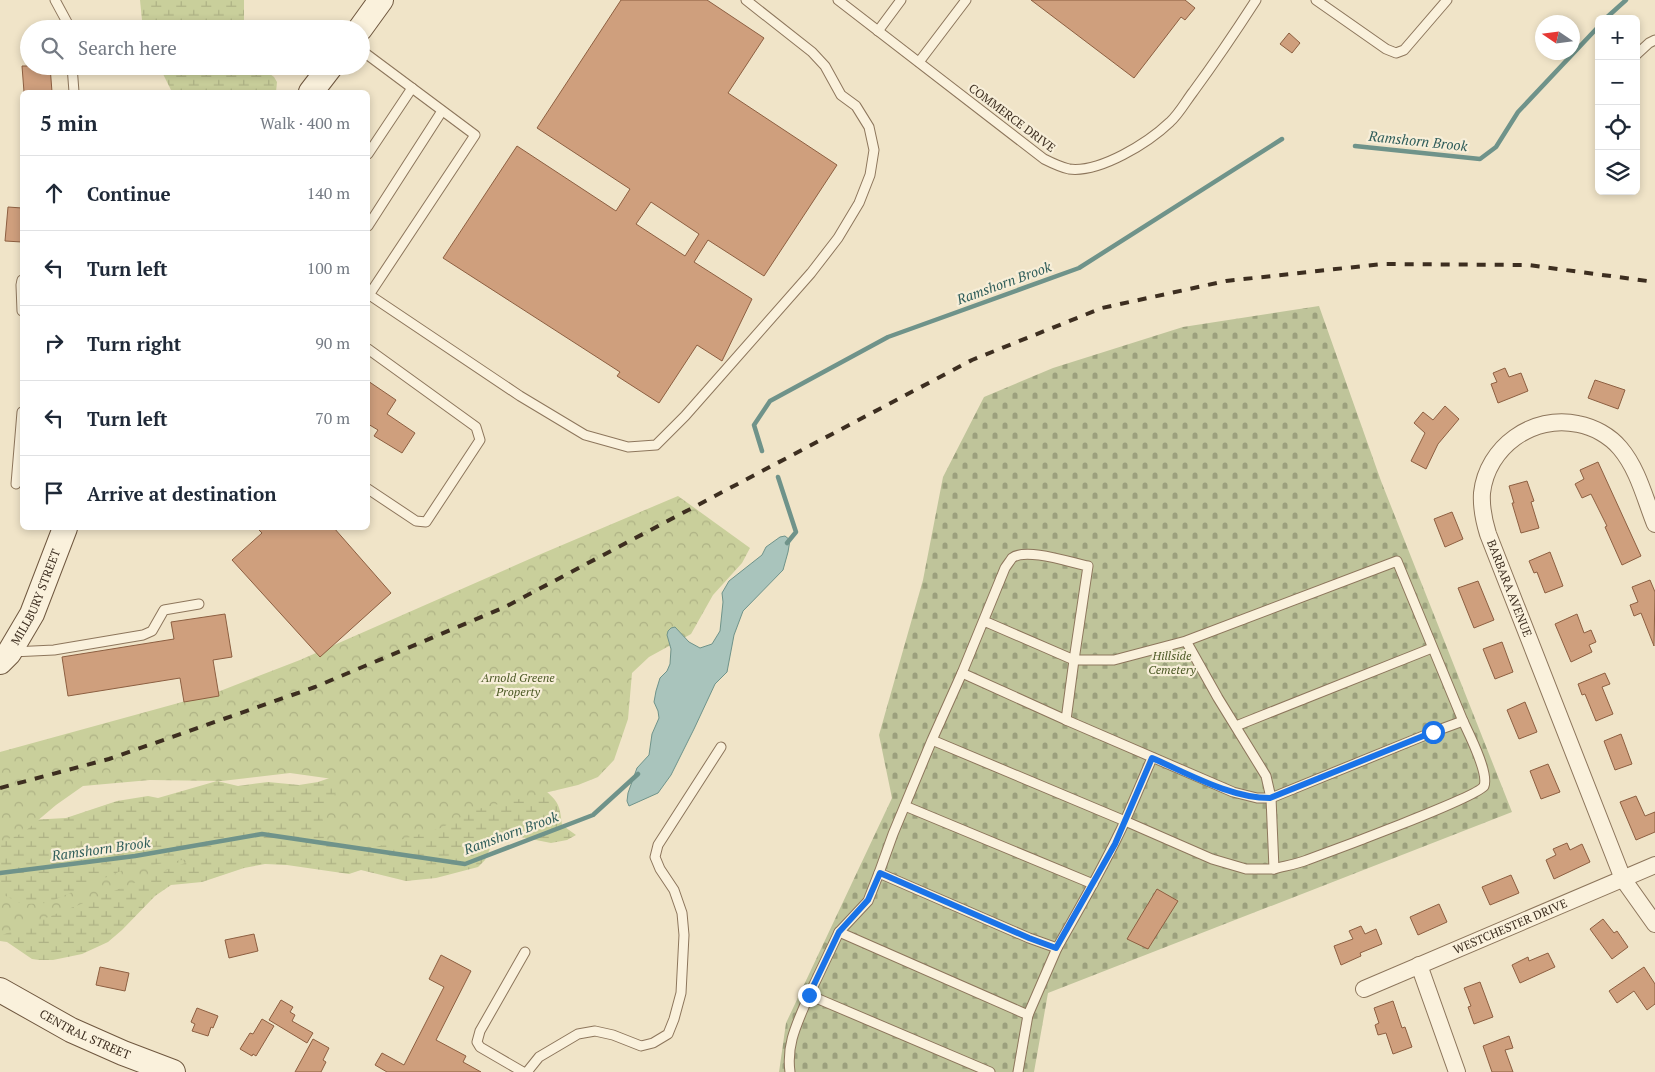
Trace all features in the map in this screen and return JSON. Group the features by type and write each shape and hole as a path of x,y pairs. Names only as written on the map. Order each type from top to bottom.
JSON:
{"street":[{"path":"367,20 381,0"},
{"path":"313,90 324,75"},
{"name":"BARBARA AVENUE","path":"1655,524 1628,458 1620,447 1609,438 1597,430 1584,425 1571,422 1543,424 1518,435 1497,454 1485,480 1482,507 1486,528 1623,879 1655,924"},
{"name":"MILLBURY STREET","path":"5,658 32,614 64,530"},
{"name":"WESTCHESTER DRIVE","path":"1364,989 1655,865"},
{"path":"1419,965 1457,1072"},
{"name":"CENTRAL STREET","path":"0,990 71,1030 173,1072"}],"lane":[{"path":"55,0 66,20"},
{"path":"370,296 520,396 585,435 628,447 656,445 685,416 811,274 838,238 859,203 870,175 874,150 869,127 856,106 841,95 825,66 812,52 746,0"},
{"name":"COMMERCE DRIVE","path":"838,0 1044,159 1055,165 1076,169 1094,166 1114,159 1151,139 1172,121 1217,59 1256,0"},
{"path":"878,31 902,0"},
{"path":"919,62 966,0"},
{"path":"1316,0 1386,49 1396,53 1404,50 1448,0"},
{"path":"1640,51 1655,40"},
{"path":"370,57 475,135 370,292"},
{"path":"73,75 74,90"},
{"path":"370,151 412,88"},
{"path":"370,223 442,111"},
{"path":"370,350 476,427 480,440 426,522 416,522 370,490"},
{"path":"16,484 20,436"},
{"path":"790,1072 788,1060 789,1046 809,995 839,932 868,900 932,740 1005,568 1013,557 1024,554 1049,557 1088,566 1066,720"},
{"path":"932,740 1212,859 1246,870 1274,869 1305,861 1446,807 1481,790 1485,784 1484,770 1397,561 1186,640 1142,654 1114,660 1074,660 984,621"},
{"path":"5,658 143,635 152,631 164,610 199,604"},
{"path":"1186,640 1218,698 1266,776 1270,798 1274,869"},
{"path":"1236,726 1432,648"},
{"path":"962,673 1152,758 1233,792 1257,798 1270,798 1464,721"},
{"path":"525,952 480,1030 477,1042 480,1047 525,1072 539,1057 578,1034 596,1031 613,1035 641,1046 653,1043 668,1034 681,993 684,935 682,913 674,890 660,869 655,857 658,845 721,747"},
{"path":"1018,1072 1028,1015 1056,948 1115,844 1152,758"},
{"path":"905,806 1093,884"},
{"path":"880,873 1056,948"},
{"path":"839,932 1028,1015"},
{"path":"809,995 990,1072"}],"green space":[{"path":"140,0 244,0 244,20 142,20"},
{"path":"164,75 271,75 277,82 276,90 171,90"},
{"name":"Hillside Cemetery","path":"1319,306 1381,481 1512,812 1048,993 1034,1072 779,1072 786,1023 892,798 879,735 923,580 943,477 984,397 1053,368 1183,327"},
{"name":"Arnold Greene Property","path":"678,496 750,548 742,563 713,595 691,634 649,657 632,673 628,719 614,760 598,777 578,785 474,810 441,828 369,849 343,848 328,841 322,817 336,792 333,779 290,773 222,781 150,780 83,786 56,805 23,833 0,842 0,752 215,693 300,660"},
{"path":"344,773 547,792 559,807 562,825 576,835 567,840 551,843 516,836 504,836 492,844 485,860 478,867 436,878 406,881 361,870 349,874 287,865 265,864 244,868 202,882 171,885 155,896 108,942 82,954 53,960 32,959 7,942 0,941 0,829 12,821 66,818 117,801 148,796 158,798 217,781 238,786 268,782 299,785 318,782"},
{"name":"Ramshorn Brook","path":"200,857 0,936 0,890 4,895 22,904 47,903 123,870"}],"water":[{"path":"785,536 790,540 783,570 743,611 734,635 727,672 715,684 671,775 658,793 629,806 627,801 628,793 637,768 649,755 652,734 659,718 654,702 660,678 667,671 670,664 671,649 667,635 668,631 675,627 689,642 700,648 712,644 720,631 722,593 729,581 762,555 766,547 780,537"}],"building":[{"path":"621,0 707,0 764,38 728,93 837,165 764,276 708,240 694,262 752,299 722,361 697,345 659,403 617,376 620,372 443,258 517,146 616,211 630,189 537,128","holes":["651,202 699,234 685,256 636,224"]},
{"path":"1031,0 1185,0 1195,8 1185,20 1181,17 1134,78"},
{"path":"1289,33 1300,43 1292,53 1280,44"},
{"path":"23,75 51,75 52,90 24,90"},
{"path":"8,207 20,208 20,242 5,241"},
{"path":"1505,368 1509,377 1521,373 1528,391 1498,403 1491,384 1497,382 1493,373"},
{"path":"1595,380 1625,390 1618,409 1588,398"},
{"path":"370,382 396,400 387,414 415,433 402,453 374,436 378,430 370,425"},
{"path":"1445,406 1459,419 1438,444 1426,469 1411,461 1425,433 1414,423 1423,412 1433,420"},
{"path":"1598,462 1641,556 1622,565 1605,527 1607,526 1591,494 1582,498 1575,484 1584,479 1580,470"},
{"path":"1527,481 1534,501 1531,502 1539,528 1521,533 1509,486"},
{"path":"1452,512 1463,539 1445,547 1434,519"},
{"path":"259,530 336,530 391,593 320,657 232,560 262,533"},
{"path":"1550,552 1563,586 1545,593 1537,572 1534,573 1529,561"},
{"path":"1650,580 1655,592 1654,646 1641,613 1634,616 1630,605 1638,602 1632,587"},
{"path":"1478,581 1494,620 1474,628 1458,588"},
{"path":"225,614 232,657 213,660 219,696 184,702 180,678 68,696 62,657 174,639 171,622"},
{"path":"1577,614 1584,633 1591,630 1596,642 1589,645 1592,652 1571,662 1555,624"},
{"path":"1502,642 1513,672 1495,679 1483,649"},
{"path":"1605,673 1610,684 1602,687 1613,714 1596,721 1585,694 1582,695 1578,684"},
{"path":"1525,702 1537,732 1519,739 1507,710"},
{"path":"1621,734 1632,764 1615,770 1604,741"},
{"path":"1548,764 1560,792 1541,799 1530,771"},
{"path":"1636,796 1645,816 1655,812 1655,832 1636,840 1620,802"},
{"path":"1567,843 1570,850 1582,844 1590,862 1554,879 1546,860 1556,855 1553,849"},
{"path":"1511,875 1519,893 1490,905 1482,887"},
{"path":"1157,889 1178,901 1148,949 1127,939"},
{"path":"1439,904 1447,922 1418,935 1410,917"},
{"path":"1603,919 1614,933 1617,931 1628,947 1612,959 1590,929"},
{"path":"1361,926 1365,934 1376,929 1382,944 1360,953 1361,956 1341,965 1334,946 1353,939 1349,931"},
{"path":"254,934 258,951 229,958 225,940"},
{"path":"1548,953 1555,967 1520,983 1512,965 1528,957 1529,961"},
{"path":"441,955 471,971 436,1040 466,1056 463,1062 481,1072 387,1072 375,1065 382,1053 404,1065 444,987 429,979"},
{"path":"100,967 129,973 125,991 96,985"},
{"path":"1644,967 1655,984 1655,1004 1647,1010 1634,991 1617,1003 1609,991"},
{"path":"1480,982 1493,1017 1474,1024 1468,1007 1471,1006 1464,988"},
{"path":"281,1000 293,1007 290,1012 295,1015 292,1021 313,1033 307,1043 269,1020"},
{"path":"1393,1001 1402,1028 1405,1027 1412,1047 1393,1054 1386,1033 1378,1035 1375,1025 1379,1023 1374,1008"},
{"path":"197,1008 218,1016 208,1036 192,1031 195,1024 191,1022"},
{"path":"262,1019 274,1026 256,1056 253,1054 252,1056 240,1049 250,1033 253,1034"},
{"path":"1509,1036 1513,1048 1505,1050 1513,1072 1492,1072 1483,1046"},
{"path":"313,1039 329,1048 323,1060 326,1062 321,1072 295,1072"}],"waterway":[{"name":"Ramshorn Brook","path":"1609,15 1626,0"},
{"name":"Ramshorn Brook","path":"1355,146 1480,159 1496,147 1518,112 1595,30"},
{"name":"Ramshorn Brook","path":"762,451 754,425 770,401 888,337 1079,268 1282,139"},
{"name":"Ramshorn Brook","path":"778,477 796,532 787,543"},
{"name":"Ramshorn Brook","path":"0,873 135,856 262,834 465,864 593,815 638,774"}],"railway":[{"path":"0,788 109,759 315,687 505,607 972,360 1102,308 1226,281 1382,264 1528,265 1655,282"}],"route":[{"path":"809,995 839,932 868,900 880,873 1056,948 1115,844 1152,758 1233,792 1257,798 1270,798 1324,778 1433,732"}]}
